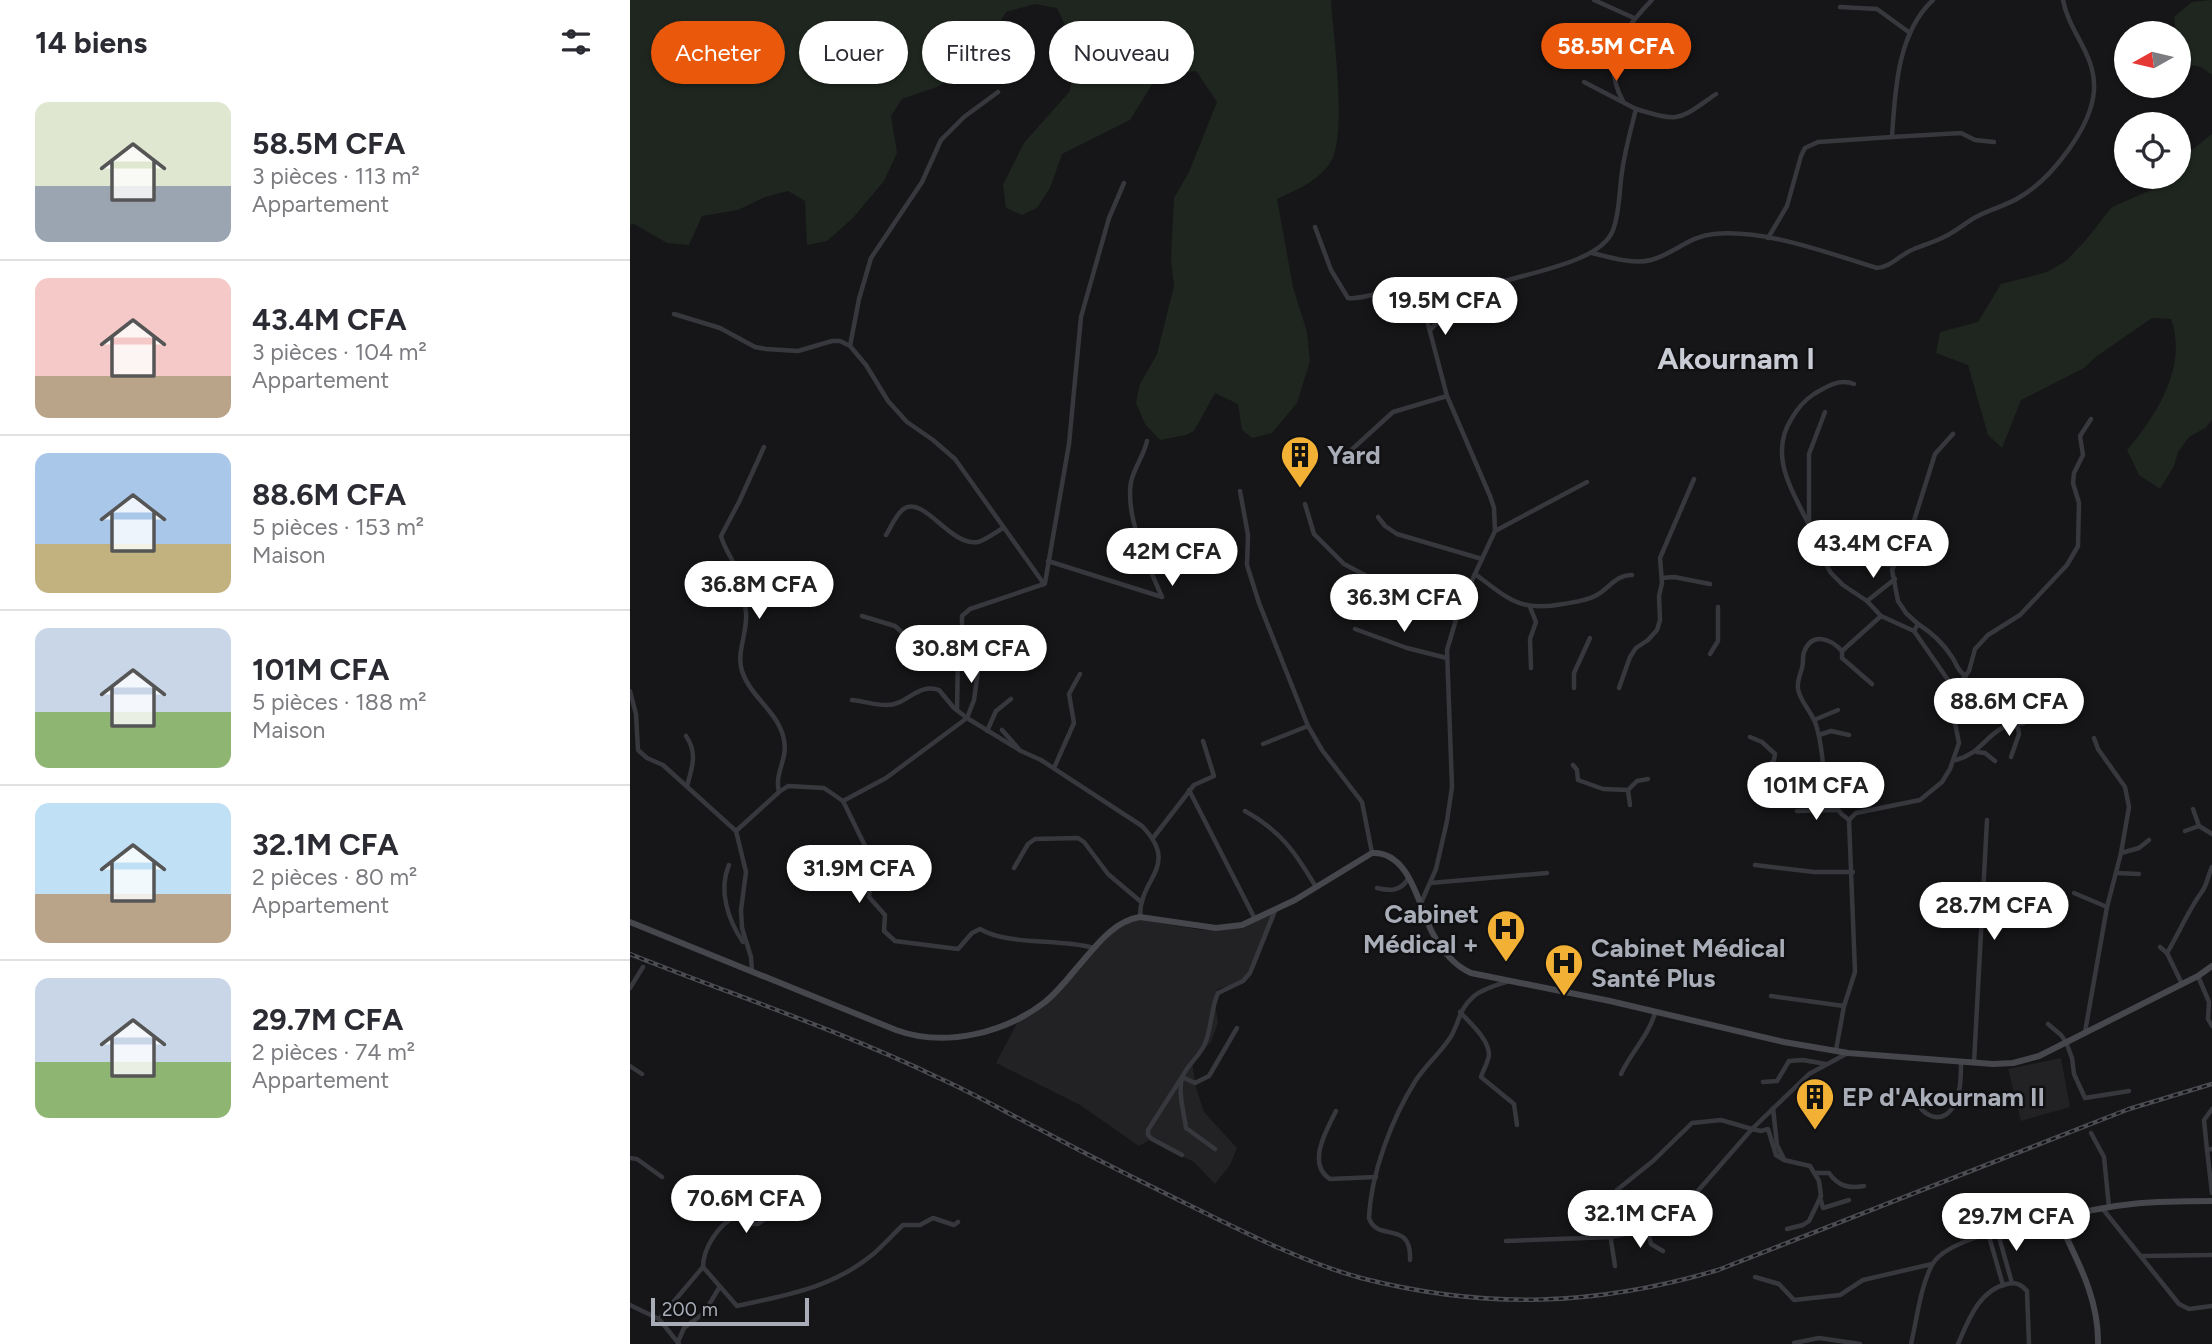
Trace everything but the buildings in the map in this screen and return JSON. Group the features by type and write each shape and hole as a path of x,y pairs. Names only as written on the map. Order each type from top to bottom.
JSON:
{"street":[{"path":"1594,0 1634,18"},
{"path":"1623,101 1614,84 1613,59 1634,18 1652,0"},
{"path":"1892,137 1895,90 1910,33 1923,9 1933,0"},
{"path":"1592,253 1642,261 1664,255 1696,236 1717,233 1768,238 1877,268 1885,267 1913,249 1947,236 1974,218 2022,196 2054,166 2081,131 2091,104 2094,89 2089,56 2070,24 2063,0"},
{"path":"1840,7 1877,9 1910,33"},
{"path":"1584,82 1636,109 1669,119 1688,114 1716,94"},
{"path":"850,346 859,299 871,258 922,182 941,141 964,117 998,92"},
{"path":"1430,330 1455,304 1472,293 1592,253 1606,242 1613,230 1622,171 1636,109"},
{"path":"1768,238 1787,205 1805,148 1818,142 1961,133 1975,140 1994,142"},
{"path":"1044,584 1069,444 1081,317 1109,218 1124,183"},
{"path":"1315,227 1331,270 1348,298 1357,299 1414,286 1421,293 1447,396 1490,496 1496,519 1495,531 1460,606 1450,637 1447,658 1449,728 1454,774 1444,839 1421,903"},
{"path":"674,314 720,328 755,347 798,351 832,341 840,341 850,346 866,365 888,401 907,422 955,459 1044,584"},
{"path":"1833,562 1812,531 1783,469 1781,444 1784,431 1808,398 1841,382 1854,384"},
{"path":"1348,453 1393,412 1447,396"},
{"path":"1809,525 1809,454 1825,412"},
{"path":"1849,820 1856,813 1920,800 1942,782 1955,761 1959,743 1951,703 1978,645 1988,635 2020,615 2076,552 2079,540 2079,503 2073,483 2074,473 2083,455 2080,436 2091,419"},
{"path":"1953,434 1936,454 1912,527 1894,565 1894,586 1898,601 1906,613 1932,632 1951,655 1965,677 1969,692 1979,704 2009,725 2018,728 2019,734 2011,757"},
{"path":"1048,561 1161,597 1142,550 1133,515 1131,482 1147,441"},
{"path":"764,447 721,536 737,572 746,614 741,670 747,683 780,729 784,740 785,759 777,775 779,792"},
{"path":"1619,688 1630,657 1636,648 1657,630 1662,578 1660,558 1694,479"},
{"path":"1495,531 1587,482"},
{"path":"1240,491 1248,535 1247,565 1259,603 1308,726 1322,750 1362,802 1372,853"},
{"path":"1306,504 1314,534 1344,564 1389,588 1460,606"},
{"path":"886,535 902,510 911,506 919,507 946,530 969,541 978,542 1003,528"},
{"path":"1378,517 1397,534 1482,559"},
{"path":"1812,531 1826,567 1836,580 1867,601 1881,617 1914,631 1955,690"},
{"path":"1826,567 1833,562 1894,565"},
{"path":"1475,574 1512,601 1530,607 1557,605 1596,596 1620,578 1632,575"},
{"path":"1662,578 1674,577 1710,584"},
{"path":"1867,601 1895,579"},
{"path":"844,802 886,778 967,718 977,687 976,662 962,626 962,616 970,609 1044,584"},
{"path":"1530,607 1536,622 1530,639 1531,668"},
{"path":"1710,654 1718,641 1718,607"},
{"path":"862,616 895,626 918,647 976,662"},
{"path":"1872,684 1842,658 1842,651 1881,617"},
{"path":"1914,631 1918,624"},
{"path":"1355,629 1407,648 1447,658"},
{"path":"1574,688 1574,673 1590,638"},
{"path":"1836,1050 1844,1006 1855,972 1849,820 1837,810 1829,796 1819,735 1798,692 1797,684 1805,648 1816,639 1825,638 1842,651"},
{"path":"957,711 958,656"},
{"path":"1054,768 1074,723 1069,694 1080,674"},
{"path":"852,700 895,704 917,691 934,688 939,690 957,711 967,718 1054,768 1142,826 1153,838 1159,852 1154,877 1140,901 1140,916"},
{"path":"630,691 636,715 638,750 647,758 663,765 736,831 745,866 741,910 743,934 751,957 752,972"},
{"path":"987,731 996,711 1011,699"},
{"path":"1976,752 1990,737 2009,725 2024,723 2035,708 2052,708 2069,718"},
{"path":"1814,720 1838,710"},
{"path":"1263,744 1308,726"},
{"path":"1002,730 1021,751"},
{"path":"1819,735 1826,732 1849,735"},
{"path":"686,736 692,745 693,762 686,787"},
{"path":"1750,737 1762,742 1775,754 1768,766 1770,777 1822,766"},
{"path":"2085,1033 2107,907 2128,816 2129,798 2120,778 2098,749 2094,738"},
{"path":"1153,838 1189,790 1214,776 1203,741"},
{"path":"1955,761 1976,752 1985,752 1995,761"},
{"path":"1573,765 1577,770 1578,780 1603,789 1628,790 1637,781 1648,779"},
{"path":"736,831 779,792 793,786 818,787 833,792 844,802 870,856 872,864 869,897 883,912 884,931 895,941 958,949 972,933 980,929 1005,938 1063,941 1094,948"},
{"path":"1189,790 1256,920"},
{"path":"1628,790 1630,805"},
{"path":"2193,809 2199,826 2212,834"},
{"path":"1797,811 1837,810"},
{"path":"1245,811 1261,820 1286,841 1316,887"},
{"path":"1974,1063 1986,820"},
{"path":"2185,831 2199,826"},
{"path":"1014,868 1028,844 1035,839 1078,838 1108,874 1140,901"},
{"path":"2121,853 2139,848 2149,840"},
{"path":"630,922 896,1030 935,1038 982,1032 1010,1023 1046,1001 1094,948 1123,921 1140,916 1216,928 1242,925 1316,887 1372,853 1390,856 1408,879 1436,939 1458,966 1471,973 1784,1042 1848,1053 1993,1064 2025,1060 2085,1033 2212,966"},
{"path":"729,865 724,876 726,901 738,934 748,948"},
{"path":"1755,865 1814,872 1853,872"},
{"path":"2167,953 2186,922 2194,902 2203,891 2212,867"},
{"path":"1430,883 1547,873"},
{"path":"2116,873 2138,874"},
{"path":"1377,888 1391,891 1399,888 1408,879"},
{"path":"2074,894 2107,907"},
{"path":"1182,1155 1148,1135 1148,1130 1205,1046 1218,993 1243,981 1250,973 1276,909"},
{"path":"2160,947 2167,953 2182,984"},
{"path":"630,988 643,967"},
{"path":"2198,975 2211,1003 2208,1019 2212,1026"},
{"path":"1410,1260 1410,1246 1407,1241 1396,1232 1376,1229 1371,1225 1369,1214 1387,1140 1417,1079 1451,1036 1460,1012 1474,996 1510,981"},
{"path":"1771,996 1844,1006"},
{"path":"1460,1012 1473,1026 1488,1051 1482,1079 1514,1104 1517,1125"},
{"path":"1621,1074 1630,1056 1648,1033 1655,1013"},
{"path":"2048,1024 2066,1042 2074,1074 2085,1098 2129,1091"},
{"path":"1182,1077 1195,1083 1209,1076 1237,1028"},
{"path":"1506,1241 1611,1237 1630,1233 1674,1214 1752,1129 1809,1074 1848,1053"},
{"path":"1763,1082 1777,1081 1789,1061 1803,1060 1826,1064"},
{"path":"1917,1099 1923,1111 1930,1116 1941,1116 1950,1111 1959,1086 1961,1062"},
{"path":"630,1066 642,1074"},
{"path":"1182,1077 1181,1092 1186,1128 1215,1149"},
{"path":"1773,1108 1777,1145 1784,1160"},
{"path":"2212,1109 2204,1120 2210,1150 2212,1192"},
{"path":"1336,1111 1321,1140 1319,1153 1324,1174 1330,1178 1376,1177"},
{"path":"1615,1266 1608,1214 1617,1190 1653,1161 1685,1128 1697,1121 1736,1123 1761,1131 1768,1129 1776,1155 1784,1160 1810,1166 1816,1173 1823,1208 1849,1200"},
{"path":"2091,1133 2104,1157 2105,1208 2184,1307 2189,1309 2212,1306"},
{"path":"630,1158 637,1159 662,1177"},
{"path":"1816,1173 1829,1173 1844,1187 1864,1186"},
{"path":"1787,1229 1809,1222 1821,1196"},
{"path":"1755,1277 1779,1284 1794,1300 1840,1295 1863,1280 1932,1264 1953,1248 1997,1230 2058,1220 2076,1213 2105,1208 2145,1203 2212,1201"},
{"path":"659,1319 703,1267 704,1255 718,1231 734,1216 755,1224 785,1203"},
{"path":"703,1267 737,1306 786,1296 837,1278 873,1254 903,1225 920,1225 933,1218 954,1225 958,1222"},
{"path":"2058,1220 2088,1286 2096,1317 2098,1344"},
{"path":"1646,1224 1651,1244 1663,1251"},
{"path":"1997,1230 2011,1283"},
{"path":"1988,1233 2003,1285"},
{"path":"2143,1256 2212,1255"},
{"path":"1911,1344 1932,1264"},
{"path":"1958,1344 1975,1309 1985,1296 2011,1283 2021,1284 2027,1291 2029,1344"},
{"path":"678,1343 680,1332 704,1313 719,1288"},
{"path":"630,1305 659,1319 678,1343"},
{"path":"1794,1343 1819,1338 1860,1344"}],"shaded area":[{"path":"630,0 1331,0 1339,109 1335,150 1325,170 1306,185 1277,199 1293,287 1307,332 1310,361 1297,403 1272,433 1252,438 1242,430 1238,404 1215,393 1194,431 1160,440 1145,424 1136,403 1140,384 1157,354 1174,286 1171,259 1174,198 1189,172 1217,102 1194,71 1194,21 1063,21 1057,8 1035,4 1006,12 1001,21 922,21 922,84 942,84 902,99 891,116 897,153 884,181 853,218 827,241 807,245 805,201 788,191 765,197 738,210 702,216 689,245 667,243 634,224 630,225"},
{"path":"2212,0 2212,75 2201,67 2191,65 2191,21 2174,21 2174,17 2192,2"},
{"path":"1071,84 1152,84 1130,120 1062,154 1050,188 1037,208 1022,215 1006,208 1003,185 1024,143 1070,91"},
{"path":"2212,134 2212,420 2205,428 2189,437 2178,452 2174,466 2160,489 2139,475 2127,450 2159,406 2167,389 2176,354 2171,319 2152,318 2084,368 2021,400 2002,448 1988,435 1968,365 1936,353 1940,332 1978,322 2001,284 2047,272 2066,261 2112,207 2152,189 2191,189 2191,151"},
{"path":"1278,911 1255,967 1239,982 1218,989 1214,997 1218,1023 1211,1042 1192,1061 1196,1088 1204,1112 1237,1148 1230,1165 1215,1184 1194,1162 1149,1140 1139,1146 1080,1105 996,1063 1019,1019 1046,1001 1094,950 1126,921 1137,919 1201,930 1221,930"},
{"path":"2061,1058 2070,1107 2021,1121 2008,1069"}],"railway":[{"path":"630,954 824,1028 901,1061 1297,1256 1361,1278 1407,1288 1497,1299 1584,1297 1673,1282 1718,1270 2129,1109 2212,1084"}],"place":[{"name":"Yard","path":"1300,489"},
{"name":"Cabinet Médical +","path":"1506,963"},
{"name":"Cabinet Médical Santé Plus","path":"1564,997"},
{"name":"EP d'Akournam II","path":"1815,1131"}],"district":[{"name":"Akournam I","path":"1736,358"}]}
